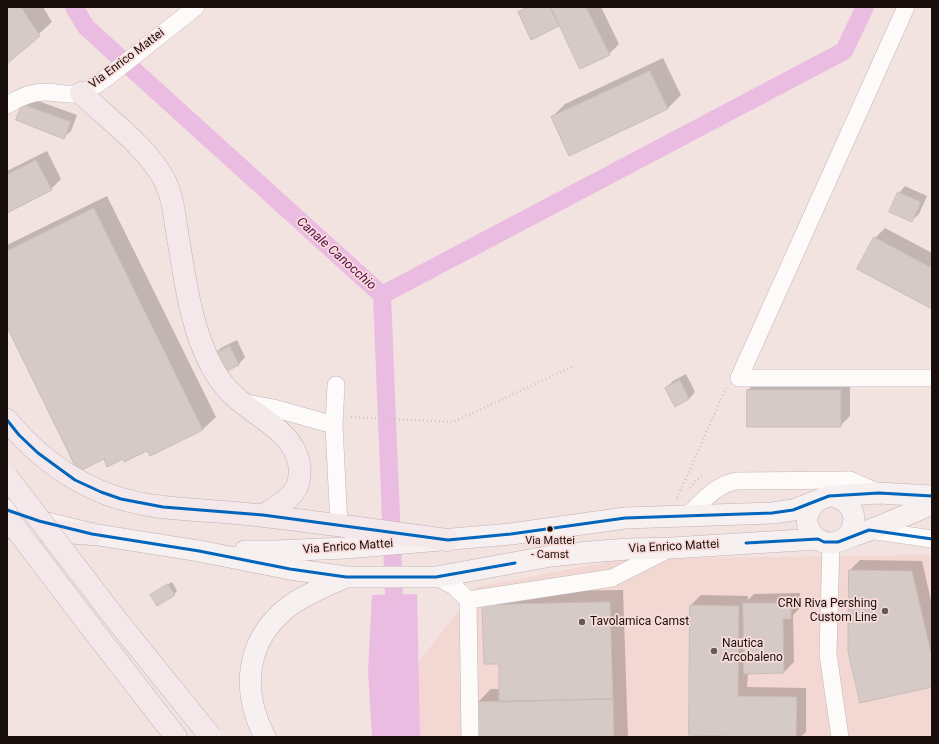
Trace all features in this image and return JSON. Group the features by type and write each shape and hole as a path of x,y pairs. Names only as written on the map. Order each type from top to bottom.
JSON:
{"highway":[{"path":"80,93 141,149 164,180 171,199 186,286 198,330 213,368 240,402 282,434 296,455 298,462 299,482 292,496 287,501 263,515"},
{"path":"7,420 19,435 49,462 75,480 112,497 137,504 263,515 448,540"},
{"path":"7,477 118,622 211,737"},
{"path":"7,517 176,737"},
{"path":"7,528 92,534"}],"main road":[{"name":"Via Enrico Mattei","path":"198,551 274,552 346,548 511,534 625,518 772,513 793,510 827,498 879,493 932,496"},
{"path":"827,498 848,503 854,515 854,522 849,534 831,540 812,534 807,522 810,510 827,498"},
{"name":"Via Enrico Mattei","path":"7,510 39,521 92,534 198,551 271,566 346,577 436,577 551,556 628,549 831,540 869,530 932,504"},
{"path":"265,737 253,706 250,683 251,668 259,643 269,627 289,607 310,594 346,577"}],"street":[{"name":"Via Enrico Mattei","path":"7,105 32,93 80,93 105,79 196,7"},
{"path":"906,7 739,378 932,378"},
{"path":"336,385 334,425 342,526"},
{"path":"240,402 273,408 334,425"},
{"name":"Via Enrico Mattei","path":"687,516 718,487 726,483 737,481 850,480 879,493"},
{"name":"Via Enrico Mattei","path":"869,530 932,539"},
{"path":"831,540 828,654 840,737"},
{"path":"470,737 468,600 612,578 672,548"},
{"name":"Via Enrico Mattei","path":"436,577 454,586 468,600"}],"path":[{"path":"354,417 453,422 574,366"}],"shaded area":[{"path":"932,555 932,737 420,737 418,663 477,587 624,559"},
{"path":"417,594 420,737 372,737 368,671 372,595"}],"building":[{"path":"7,7 21,7 40,36 7,64"},
{"path":"529,7 550,7 559,26 531,40 518,12"},
{"path":"551,7 586,7 610,55 580,69"},
{"path":"650,71 668,109 569,156 551,117"},
{"path":"22,104 71,122 64,139 16,120"},
{"path":"36,160 52,190 7,213 7,175"},
{"path":"898,192 921,202 912,222 889,212"},
{"path":"94,208 203,430 150,456 147,451 124,462 123,459 107,467 104,459 78,472 7,327 7,251"},
{"path":"874,237 932,268 932,309 857,269"},
{"path":"230,346 239,365 223,373 214,354"},
{"path":"680,380 689,399 675,407 665,388"},
{"path":"747,390 841,390 841,427 747,427"},
{"name":"CRN Riva Pershing Custom Line","path":"849,570 912,571 932,657 932,687 860,703 848,652"},
{"path":"168,584 175,595 157,606 150,595"},
{"path":"610,602 613,699 499,702 499,664 484,664 482,605"},
{"path":"743,603 791,603 791,619 783,619 784,673 744,674"},
{"name":"Nautica Arcobaleno","path":"690,605 739,606 738,696 797,697 796,737 725,737 689,735"},
{"path":"613,699 614,737 477,737 477,702"}],"waterway":[{"name":"Canale Canocchio","path":"74,7 86,27 382,295 394,594"},
{"path":"382,295 844,51 865,7"}],"transit line":[{"path":"7,420 19,435 38,453 75,480 121,499 163,507 263,515 448,540 511,534 625,518 772,513 793,510 829,496 879,493 932,496"},
{"path":"7,510 39,521 92,534 199,551 290,569 346,577 436,577 515,563"},
{"path":"746,543 818,539 824,542 838,542 869,530 932,539"}],"place":[{"name":"Via Mattei - Camst","path":"550,529"},
{"name":"CRN Riva Pershing Custom Line","path":"885,611"},
{"name":"Tavolamica Camst","path":"582,622"},
{"name":"Nautica Arcobaleno","path":"714,651"}]}
